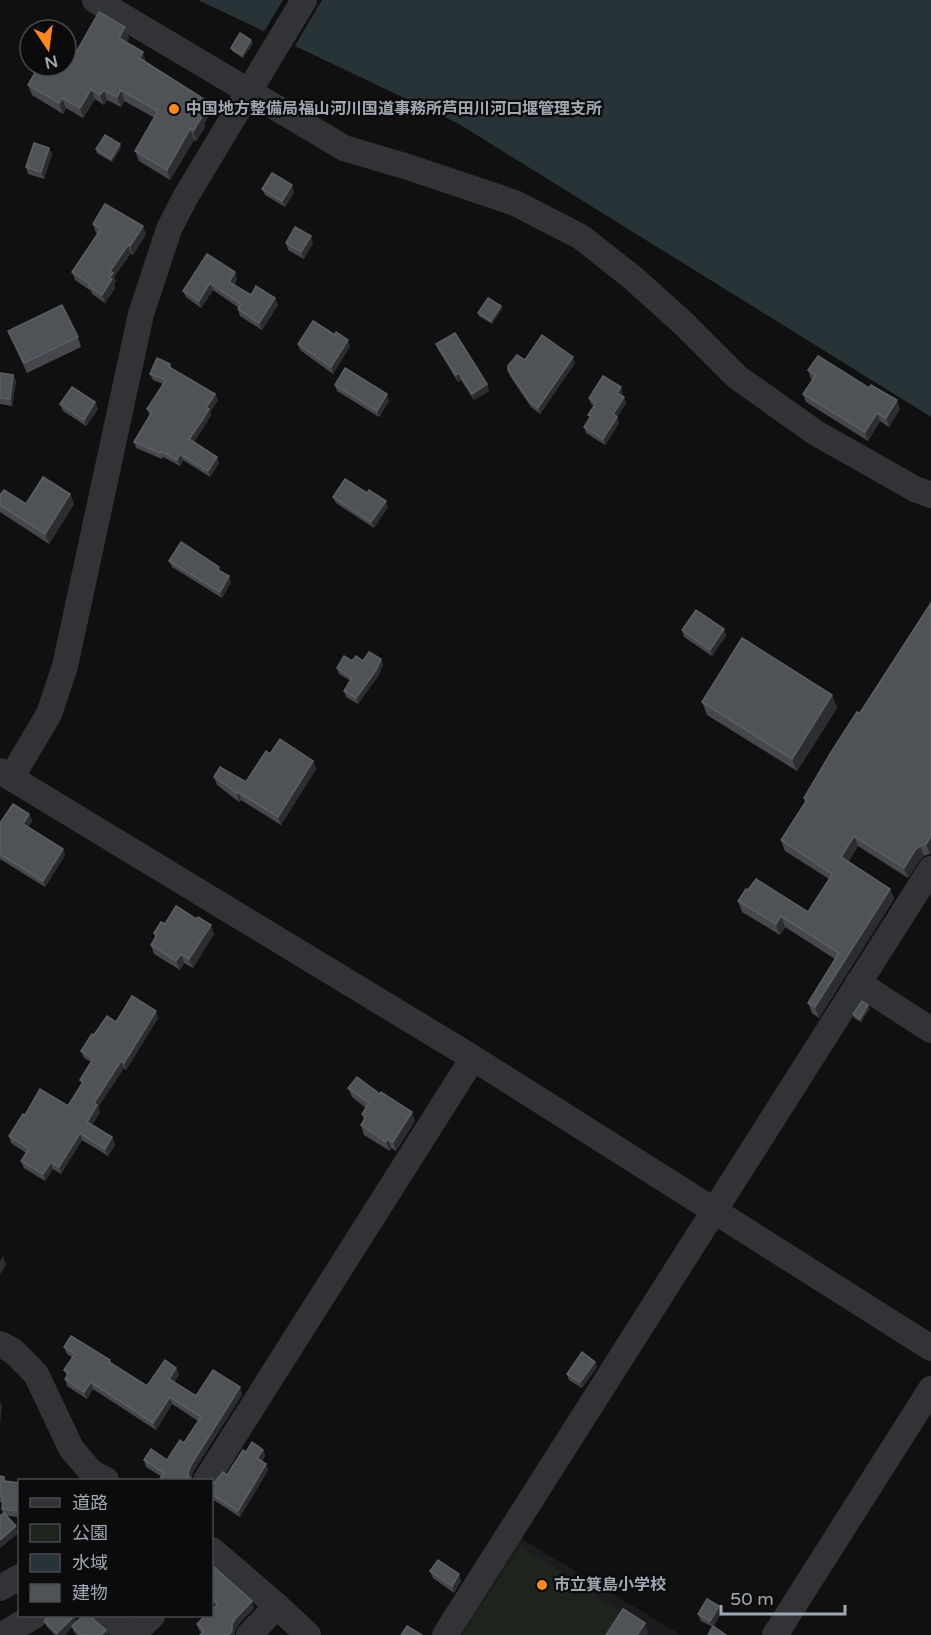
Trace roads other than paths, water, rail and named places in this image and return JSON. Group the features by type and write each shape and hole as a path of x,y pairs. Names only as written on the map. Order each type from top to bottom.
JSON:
{"street":[{"path":"304,0 186,196 170,229 141,314 65,666 49,714 6,775 473,1058 931,1348"},
{"path":"100,4 344,148 515,203 581,237 633,278 737,377 816,433 915,489 931,495"},
{"path":"445,1635 931,869"},
{"path":"858,984 931,1030"},
{"path":"207,1479 473,1058"},
{"path":"0,1344 13,1351 36,1374 71,1448 96,1478"},
{"path":"775,1635 931,1389"},
{"path":"213,1554 277,1606 308,1635"},
{"path":"0,1588 18,1578"},
{"path":"249,1635 277,1606"},
{"path":"6,1635 9,1630 32,1617"},
{"path":"108,1617 131,1635 151,1617"}],"water":[{"path":"198,0 931,0 931,417 459,124"}],"place":[{"name":"中国地方整備局福山河川国道事務所芦田川河口堰管理支所","path":"174,109"},
{"name":"市立箕島小学校","path":"542,1585"}]}
